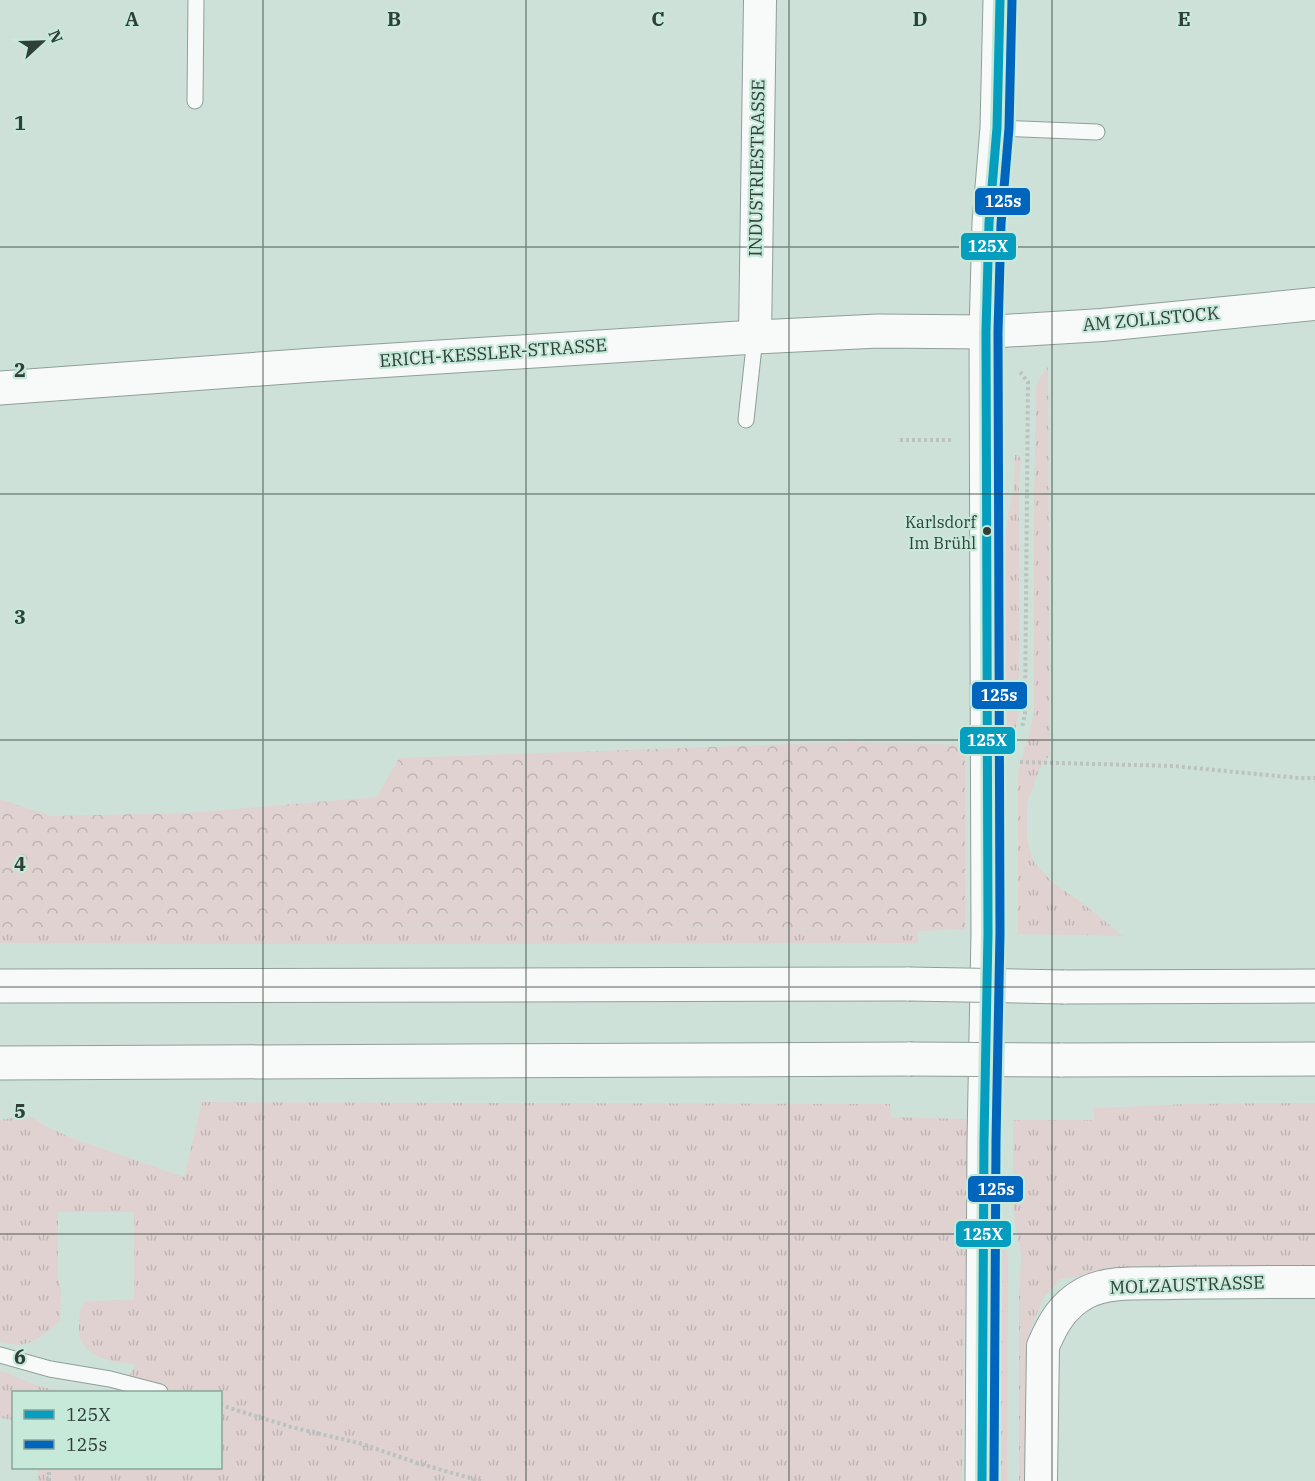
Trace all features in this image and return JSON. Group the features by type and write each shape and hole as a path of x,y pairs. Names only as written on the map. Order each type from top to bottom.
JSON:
{"main road":[{"path":"982,1481 988,933 987,332 989,223 997,128 1000,0"},
{"name":"ERICH-KESSLER-STRASSE","path":"0,388 314,364 878,330 987,332"},
{"path":"0,986 909,984 1064,987 1315,986"},
{"path":"0,1063 1315,1059"}],"street":[{"name":"INDUSTRIESTRASSE","path":"755,337 760,0"},
{"name":"AM ZOLLSTOCK","path":"987,332 1102,325 1315,304"},
{"name":"MOLZAUSTRASSE","path":"1041,1481 1043,1346 1051,1327 1065,1307 1086,1293 1109,1285 1315,1282"}],"lane":[{"path":"195,101 196,0"},
{"path":"997,128 1097,132"},
{"path":"746,420 755,337"},
{"path":"0,1355 50,1369 110,1378 156,1391"}],"path":[{"path":"987,332 1028,382 1025,714"},
{"path":"1013,761 1173,766 1315,778"},
{"path":"222,1406 291,1427 363,1444 417,1463 481,1481"}],"green space":[{"path":"1048,367 1050,754 1039,770 1027,803 1027,838 1033,861 1053,883 1123,936 1018,934 1018,772 1034,713 1036,388"},
{"path":"1015,455 1019,455 1021,463 1019,479 1019,714 1002,765 1005,556"},
{"path":"850,742 965,745 965,929 918,931 679,926 0,928 0,799 51,816 187,813 377,797 399,758"},
{"path":"679,926 918,931 918,943 0,943 0,928"},
{"path":"202,1102 890,1104 891,1117 968,1119 962,1481 37,1481 38,1469 222,1469 222,1391 120,1391 136,1365 97,1356 83,1344 79,1320 85,1301 134,1300 134,1212 58,1212 60,1321 40,1337 25,1344 17,1345 0,1341 0,1120 32,1117 47,1127 77,1140 184,1177"},
{"path":"1315,1103 1315,1271 1107,1272 1061,1279 1044,1297 1030,1330 1029,1398 1023,1481 1019,1481 1021,1256 1013,1209 1013,1120 1094,1120 1094,1108 1188,1104"},
{"path":"1000,1226 1008,1262 1007,1481 996,1481"},
{"path":"0,1370 40,1387 69,1391 12,1391 12,1420 0,1418"}],"transit line":[{"name":"125X","path":"982,1481 988,933 986,332 989,223 997,128 1000,0"},
{"name":"125s","path":"994,1481 1000,933 998,332 1001,224 1009,128 1012,0"}],"place":[{"name":"Karlsdorf Im Brühl","path":"987,531"}]}
